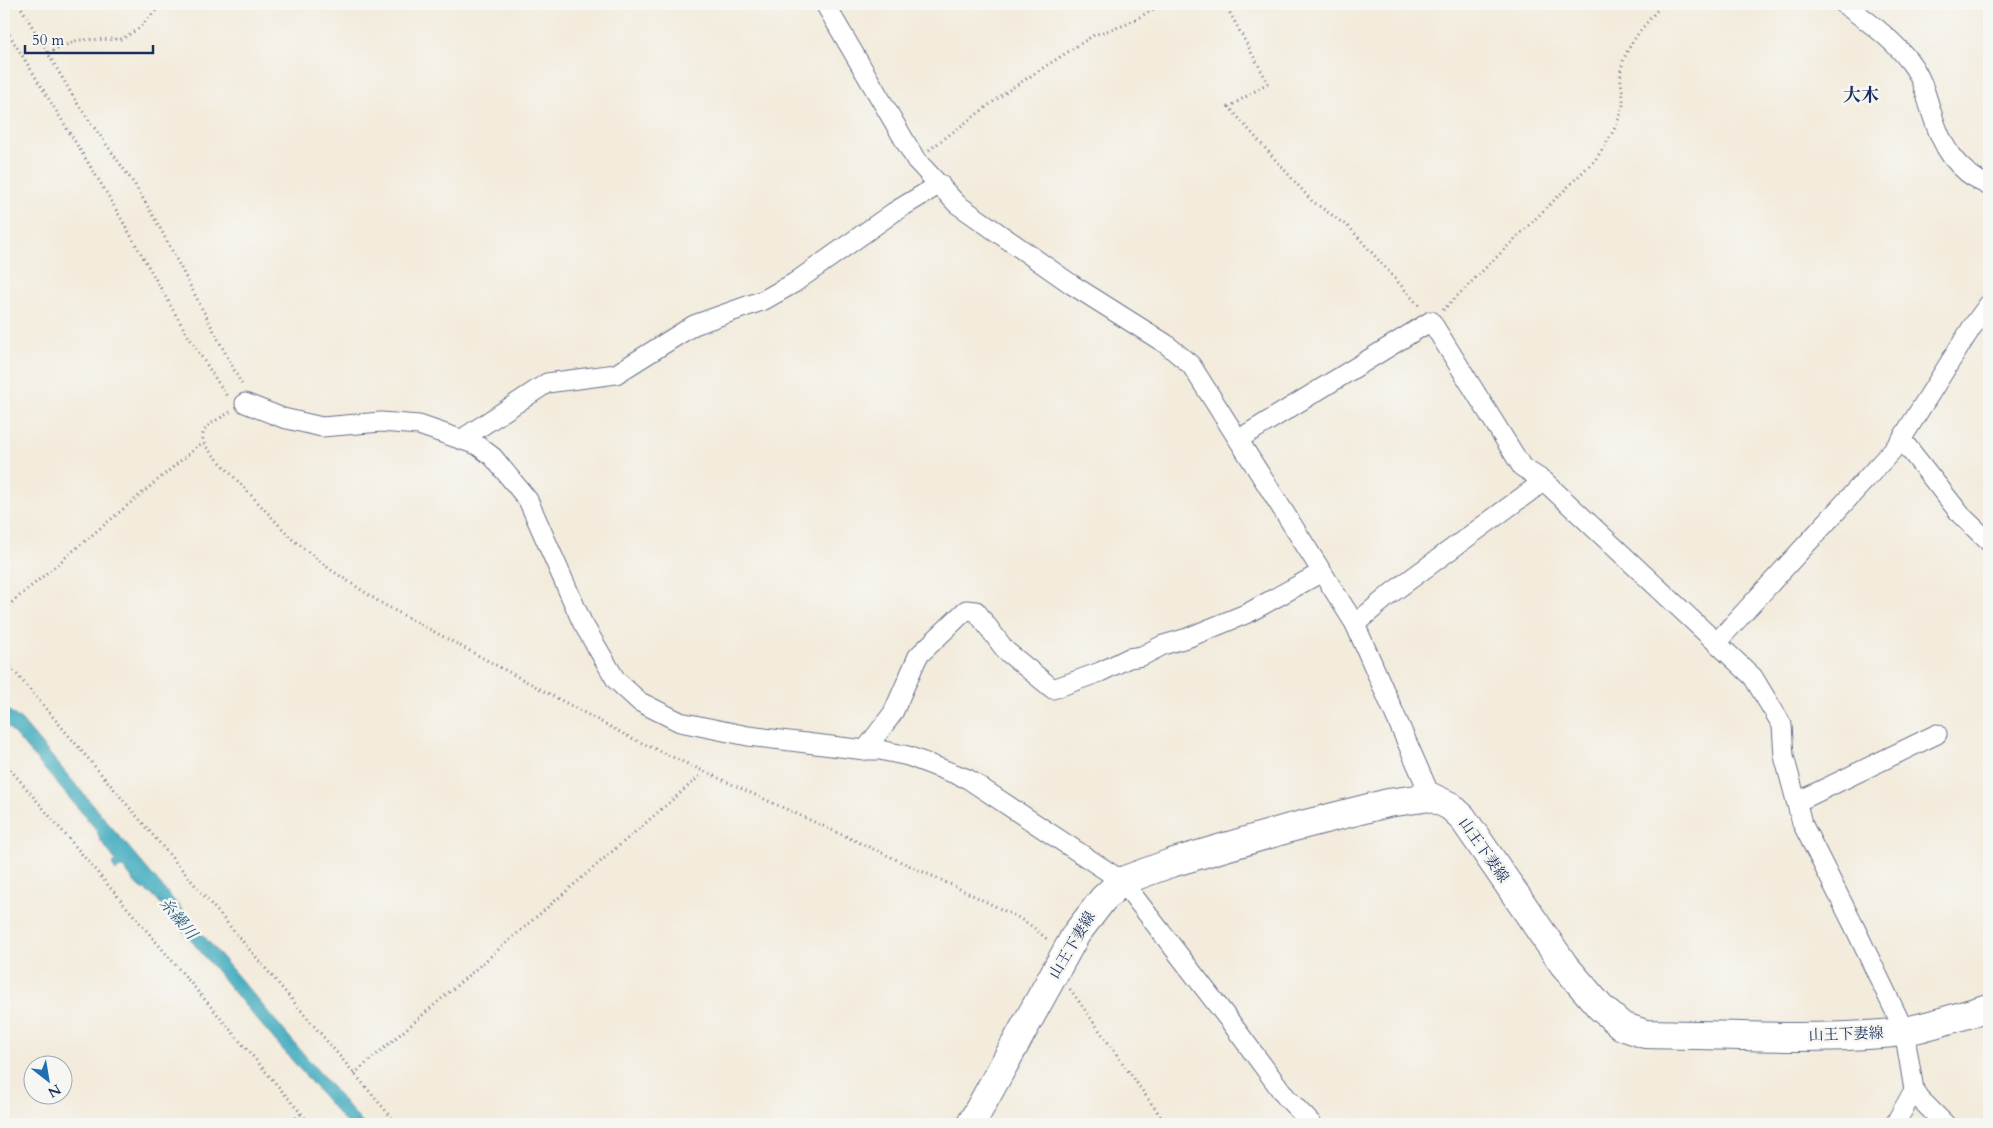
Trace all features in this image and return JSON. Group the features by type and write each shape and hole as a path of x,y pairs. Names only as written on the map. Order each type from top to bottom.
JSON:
{"main road":[{"name":"山王下妻線","path":"971,1124 1059,965 1089,915 1122,881 1171,863 1290,828 1388,803 1431,797 1450,806 1462,817 1564,965 1600,1007 1622,1026 1645,1034 1798,1036 1883,1034 1989,1008"}],"street":[{"path":"825,4 916,160 957,204 1071,284 1166,344 1192,365 1355,624 1431,797"},
{"path":"1844,4 1885,35 1910,62 1919,78 1933,117 1953,160 1962,170 1989,186"},
{"path":"462,439 547,384 616,374 694,325 771,296 794,283 894,212 940,184"},
{"path":"1717,642 1899,443 1989,304"},
{"path":"1240,439 1431,322 1522,467 1544,481 1753,677 1782,725 1784,756 1802,822 1854,924 1904,1030 1914,1090 1919,1098 1945,1124"},
{"path":"240,406 322,427 382,422 419,426 477,445 493,457 528,500 582,622 616,680 640,702 680,722 748,736 880,750 908,756 968,779 1122,881 1286,1097 1312,1124"},
{"path":"1899,443 1906,445 1962,515 1989,542"},
{"path":"1355,624 1393,592 1544,481"},
{"path":"866,750 893,713 918,656 966,610 976,611 1006,651 1053,689 1100,672 1129,658 1142,656 1164,645 1187,638 1248,613 1322,572"},
{"path":"1796,802 1937,734"},
{"path":"1895,1124 1914,1090"}],"path":[{"path":"19,4 77,103 112,150 159,226 242,384 246,395 240,406 205,430 202,433 203,442 293,540 331,570 381,603 631,738 954,886 1019,918 1047,939 1059,965 1166,1124"},
{"path":"48,53 78,40 122,39 138,29 162,4"},
{"path":"916,160 1009,90 1094,35 1125,25 1163,4"},
{"path":"1225,4 1268,83 1229,107 1312,202 1350,228 1425,312 1431,322 1596,159 1613,130 1623,103 1622,65 1639,33 1662,4"},
{"path":"4,26 106,192 185,331 240,406"},
{"path":"4,610 203,442"},
{"path":"4,659 397,1124"},
{"path":"4,762 310,1124"},
{"path":"354,1074 700,776"},
{"path":"288,1124 301,1114"}],"water":[{"name":"糸繰川","path":"4,704 8,710 21,720 363,1124 347,1124 156,898 136,884 124,868 121,867 116,871 112,865 116,861 100,840 97,831 4,722"}],"district":[{"name":"大木","path":"1861,95"}]}
